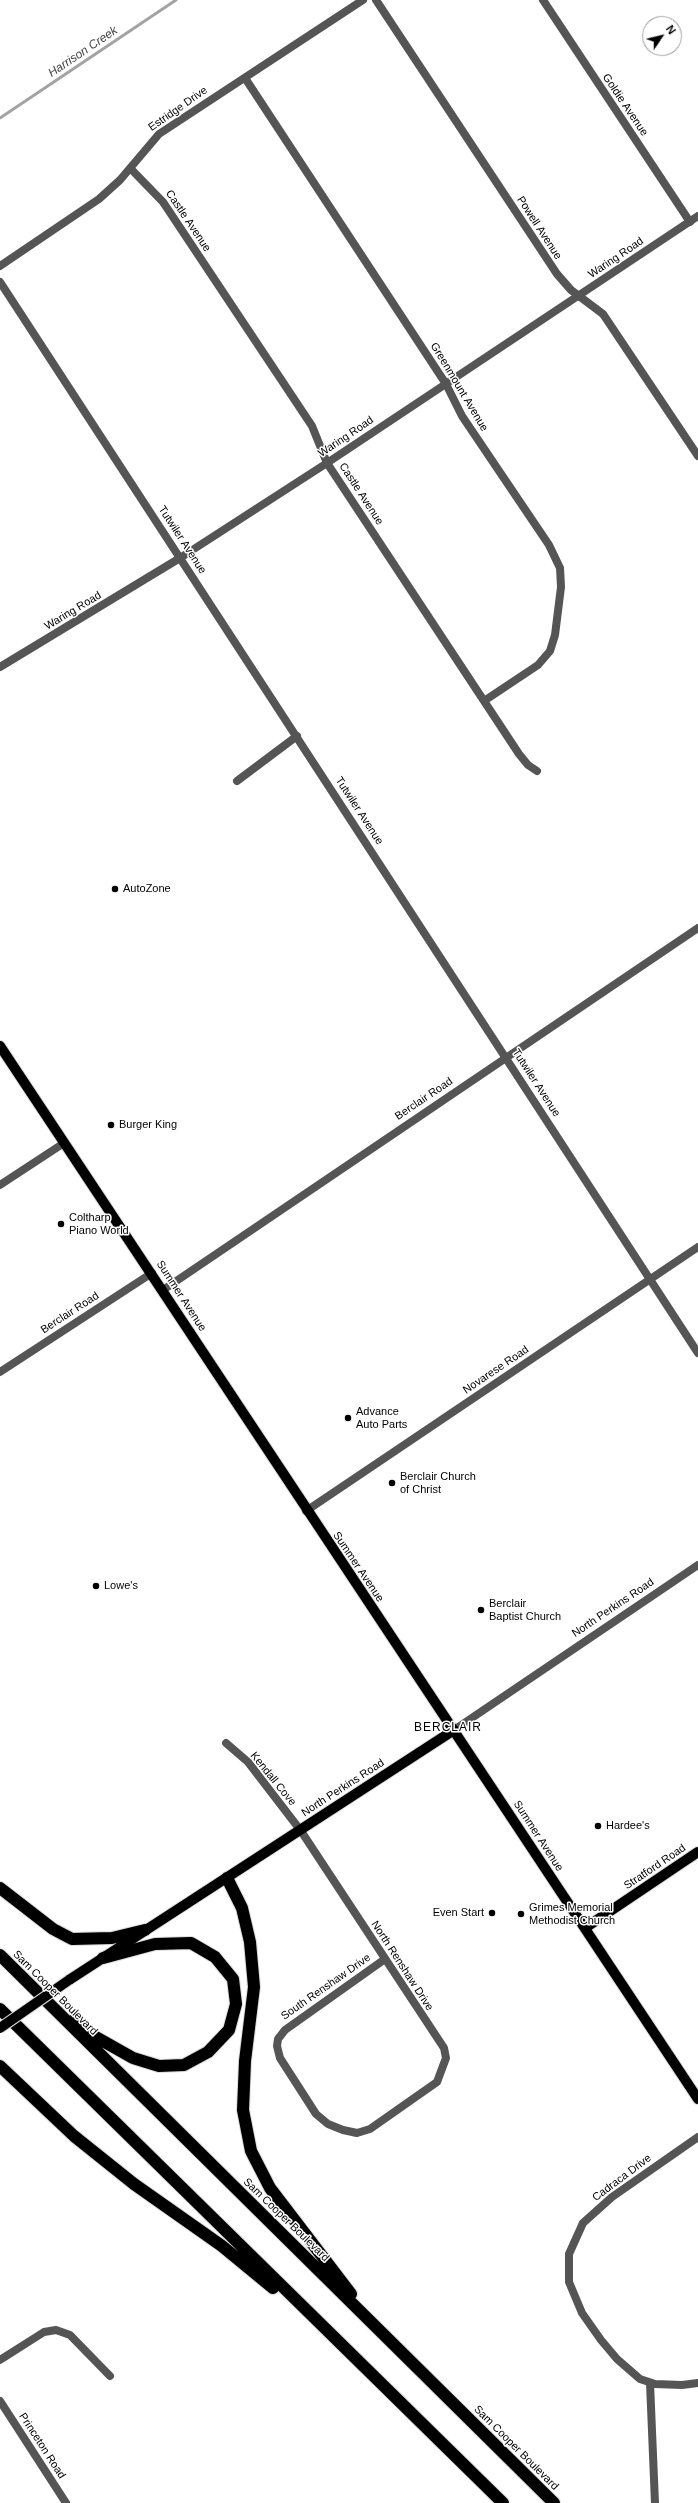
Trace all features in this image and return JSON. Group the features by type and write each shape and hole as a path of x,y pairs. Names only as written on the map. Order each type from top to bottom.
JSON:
{"highway":[{"path":"227,1878 242,1908 250,1942 254,1980 245,2061 243,2110 251,2151 270,2188 314,2247 390,2341"},
{"path":"0,1888 53,1929 72,1939 112,1938 145,1930"},
{"path":"32,1987 94,2036 133,2058 159,2066 184,2065 208,2052 229,2030 236,2004 233,1979 215,1956 191,1943 155,1944 103,1958"},
{"name":"Sam Cooper Boulevard","path":"0,1955 554,2503"},
{"path":"0,2009 503,2503"},
{"path":"0,2066 80,2141 134,2184 222,2246 336,2339"}],"main road":[{"name":"Summer Avenue","path":"0,1046 152,1273 306,1511 454,1730 698,2099"},
{"name":"North Perkins Road","path":"0,2028 145,1930 301,1831 454,1730"},
{"name":"Stratford Road","path":"585,1928 698,1852"}],"street":[{"name":"Estridge Drive","path":"0,266 93,204 130,168 159,134 363,0"},
{"name":"Powell Avenue","path":"376,0 551,265 564,282 597,308 612,326 698,456"},
{"name":"Goldie Avenue","path":"543,0 690,222"},
{"name":"Greenmount Avenue","path":"245,78 446,384 462,416 549,545 560,568 561,587 555,635 550,651 538,665 484,701"},
{"name":"Castle Avenue","path":"130,168 156,192 168,209 312,426 327,463 523,760 537,771"},
{"name":"Waring Road","path":"0,667 180,558 580,296 698,216"},
{"name":"Tutwiler Avenue","path":"0,282 506,1056 698,1353"},
{"path":"237,781 297,736"},
{"name":"Berclair Road","path":"163,1290 506,1056 698,928"},
{"path":"0,1185 64,1143"},
{"name":"Novarese Road","path":"306,1511 698,1247"},
{"name":"Berclair Road","path":"0,1372 152,1273"},
{"name":"North Perkins Road","path":"454,1730 698,1565"},
{"name":"Kendall Cove","path":"226,1743 248,1762 301,1831"},
{"name":"North Renshaw Drive","path":"301,1831 444,2048 446,2058 437,2082 405,2106"},
{"name":"South Renshaw Drive","path":"385,1959 285,2030 278,2039 277,2046 286,2068 316,2114 328,2124 357,2133 382,2123 405,2106"},
{"name":"Cadraca Drive","path":"698,2137 612,2197 584,2223 570,2254 569,2282 582,2313 617,2359 640,2379 650,2383 682,2385 698,2383"},
{"path":"0,2360 44,2332 56,2330 70,2335 110,2376"},
{"path":"650,2383 655,2503"},
{"name":"Princeton Road","path":"0,2401 66,2503"}],"waterway":[{"name":"Harrison Creek","path":"0,118 176,0"}],"place":[{"name":"AutoZone","path":"115,889"},
{"name":"Burger King","path":"111,1125"},
{"name":"Coltharp Piano World","path":"61,1224"},
{"name":"Advance Auto Parts","path":"348,1418"},
{"name":"Berclair Church of Christ","path":"392,1483"},
{"name":"Lowe's","path":"96,1586"},
{"name":"Berclair Baptist Church","path":"481,1610"},
{"name":"Hardee's","path":"598,1826"},
{"name":"Even Start","path":"492,1913"},
{"name":"Grimes Memorial Methodist Church","path":"521,1914"}],"district":[{"name":"BERCLAIR","path":"448,1728"}]}
